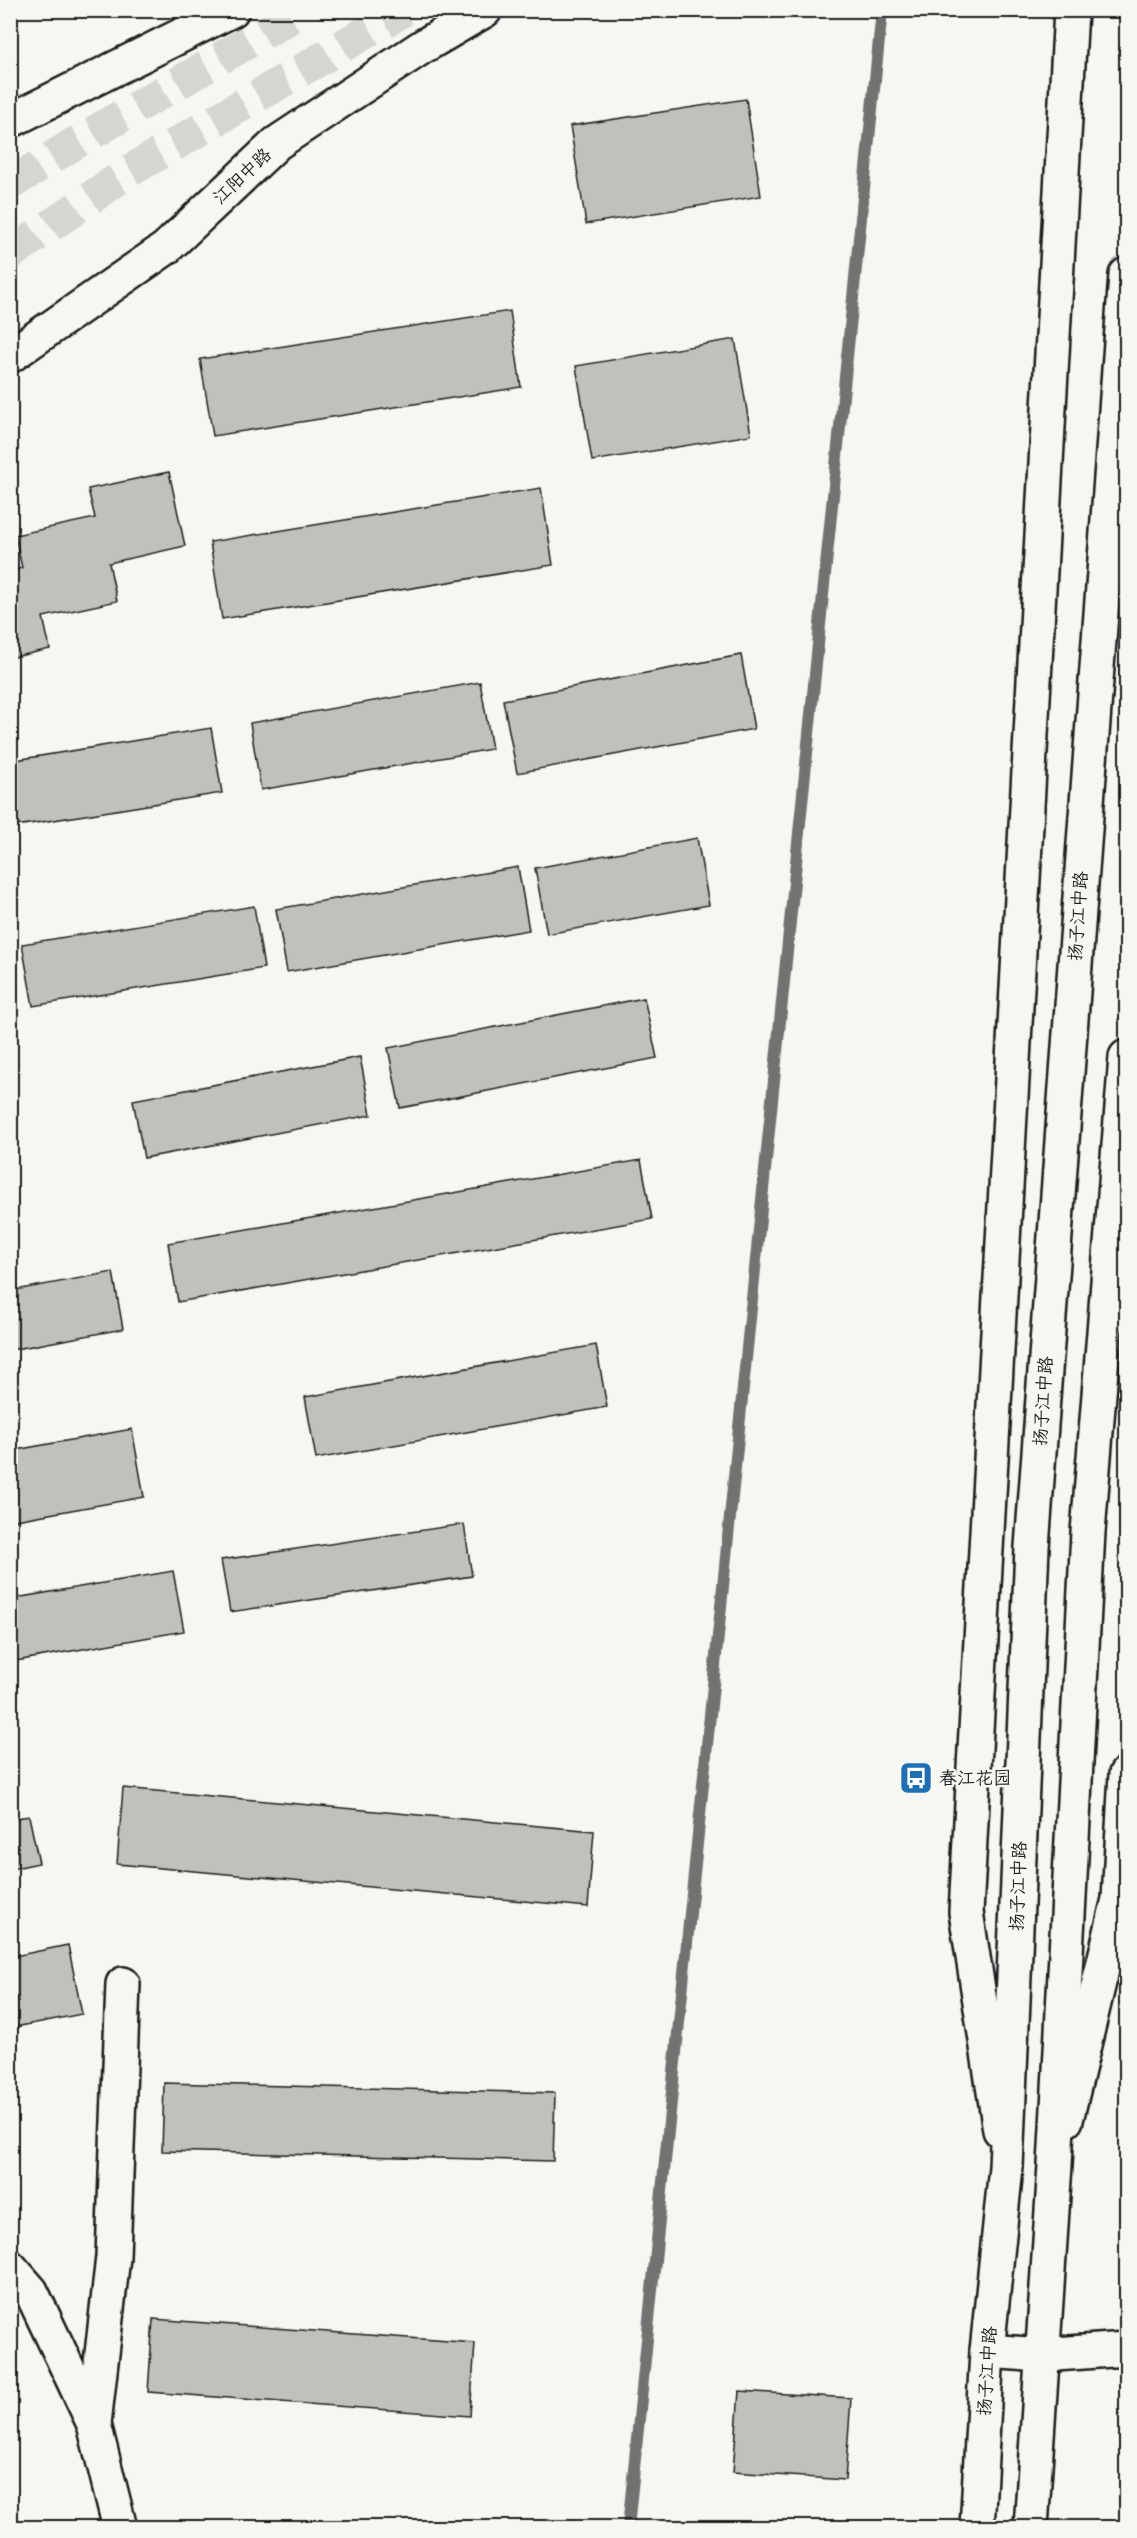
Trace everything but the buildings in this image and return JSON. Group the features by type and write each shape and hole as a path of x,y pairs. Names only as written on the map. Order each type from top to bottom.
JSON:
{"main road":[{"path":"10,121 185,23 232,10"},
{"name":"江阳中路","path":"10,356 166,248 277,143 422,47 485,10"},
{"path":"1006,2167 966,1912 1071,10"},
{"name":"扬子江中路","path":"977,2528 987,2351 1006,2167 1032,1547 1126,275"},
{"path":"1031,2528 1055,2165 1088,1532 1126,1057"},
{"path":"1055,2165 1119,1899 1126,1774"},
{"path":"94,2424 113,2257 123,1984"},
{"path":"10,2267 31,2291 94,2424 120,2528"},
{"path":"987,2351 1041,2355 1126,2349"}],"waterway":[{"path":"628,2528 882,10"}],"tunnel":[{"path":"10,184 77,142 303,10"},
{"path":"10,254 128,172 404,10"}],"place":[{"name":"春江花园","path":"916,1778"}]}
